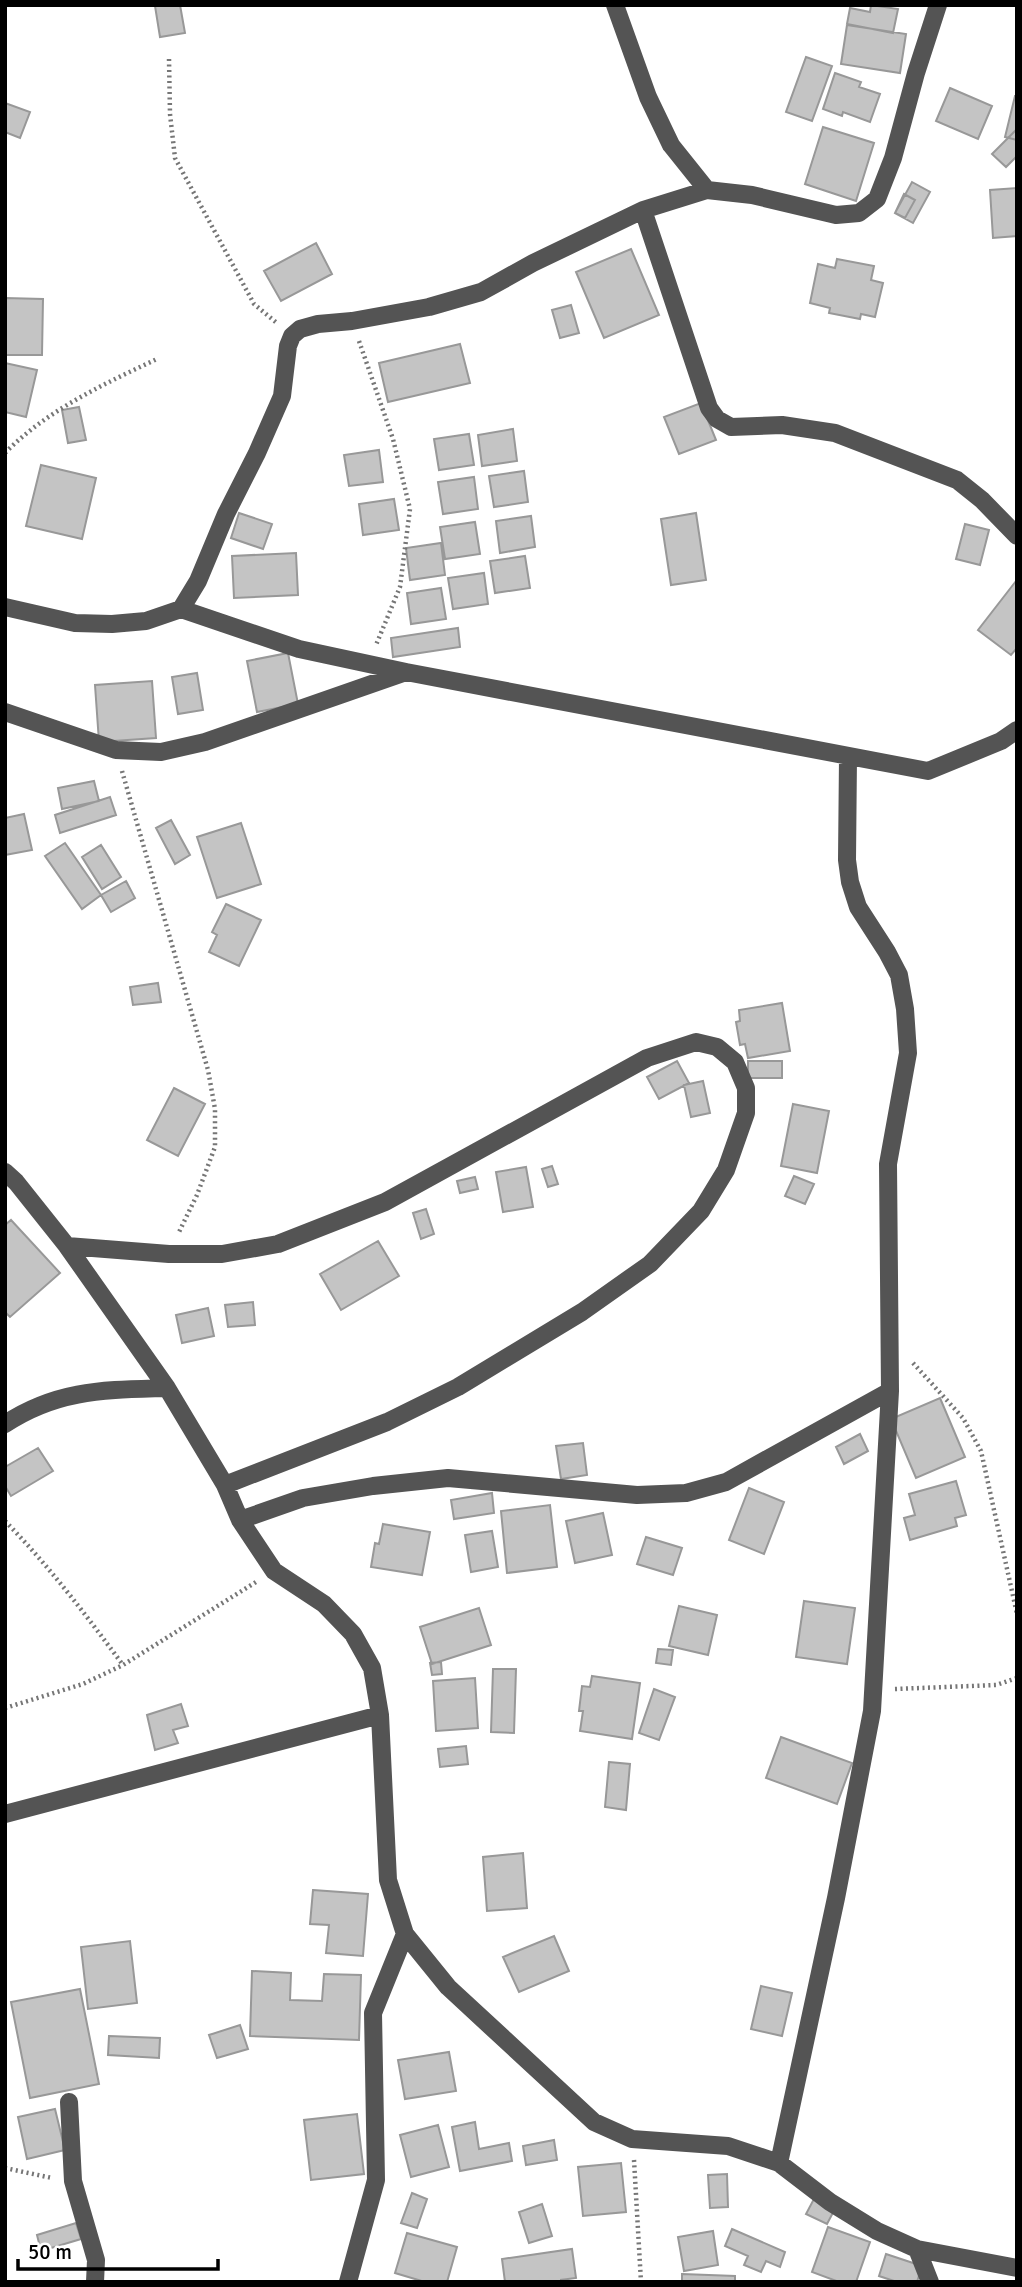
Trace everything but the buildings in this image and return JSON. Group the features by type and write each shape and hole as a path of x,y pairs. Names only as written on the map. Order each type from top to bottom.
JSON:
{"street":[{"path":"615,5 648,97 671,145 707,190"},
{"path":"181,609 198,581 226,514 282,396 288,346 292,336 318,324 352,321 429,307 481,292 533,263 643,210 707,190 752,195 836,215 859,213 877,199 893,158 938,5"},
{"path":"643,210 709,408 717,419 731,427 782,425 835,433 929,468 957,480 982,500 1017,537"},
{"path":"5,607 75,623 112,624 146,621 181,609 299,649 368,664 928,771 1001,741 1017,730"},
{"path":"5,712 116,750 161,752 205,742 406,672"},
{"path":"779,2163 836,1898 872,1710 890,1391 888,1164 908,1053 899,975 858,906 850,883 847,860 848,757"},
{"path":"67,1246 169,1254 222,1254 278,1244 385,1202 647,1058 696,1042 717,1047 735,1062 746,1088 746,1113 726,1170 701,1210 650,1264 582,1312 458,1387 387,1422 225,1485"},
{"path":"5,1172 67,1246 167,1388 225,1485 240,1520 274,1571 324,1604 353,1634 372,1668 380,1715 388,1880 405,1934 448,1987 594,2122 632,2138 728,2146 779,2163 830,2202 865,2224 917,2249 1017,2268"},
{"path":"5,1424 35,1407 71,1394 167,1388"},
{"path":"240,1520 303,1498 373,1486 448,1478 638,1495 686,1493 726,1482 890,1391"},
{"path":"5,1814 380,1715"},
{"path":"348,2282 376,2180 373,2013 405,1934"},
{"path":"69,2102 73,2181 96,2260 95,2282"},
{"path":"917,2249 930,2282"}],"path":[{"path":"169,59 170,114 175,158 254,304 292,336"},
{"path":"352,321 393,439 410,509 400,587 368,664"},
{"path":"5,453 85,393 157,359"},
{"path":"116,750 208,1070 215,1109 215,1147 197,1195 169,1254"},
{"path":"890,1340 963,1418 981,1451 1017,1614"},
{"path":"5,1521 43,1562 123,1665"},
{"path":"5,1709 83,1684 123,1665 274,1571"},
{"path":"873,1690 996,1685 1017,1678"},
{"path":"632,2138 641,2282"},
{"path":"5,2168 73,2181"}]}
